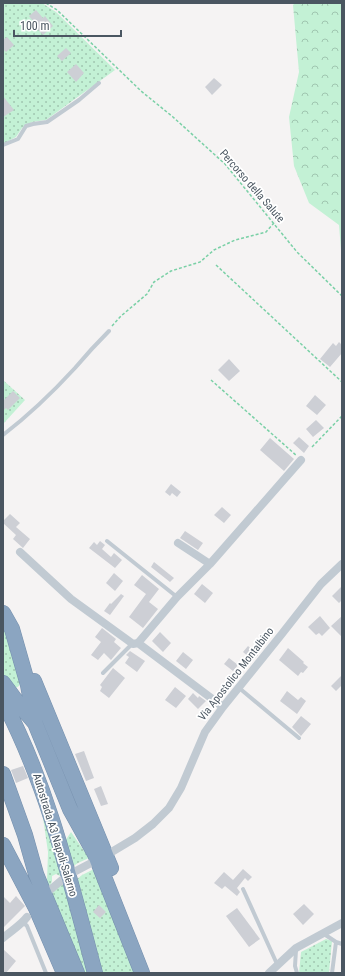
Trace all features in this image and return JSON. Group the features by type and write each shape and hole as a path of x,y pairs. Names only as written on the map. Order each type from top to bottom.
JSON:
{"highway":[{"path":"3,613 12,629 62,745 153,973"},
{"path":"12,629 28,685 35,723 70,809 95,854 142,973"},
{"path":"3,682 17,702 35,723"},
{"name":"Autostrada A3 Napoli-Salerno","path":"3,700 23,741 44,795 96,973"},
{"path":"3,774 77,973"},
{"path":"3,845 31,898 30,920 55,950"},
{"path":"46,891 55,950 64,973"},
{"path":"30,920 44,936 55,973"}],"street":[{"path":"135,644 177,597 210,564 301,460"},
{"path":"178,543 210,564"},
{"path":"20,552 71,599 222,707"},
{"name":"Via Apostolico Montalbino","path":"110,853 135,838 153,824 169,808 181,788 205,732 222,707 321,584 342,564"},
{"path":"74,872 93,862"},
{"path":"46,891 63,879"},
{"path":"3,938 16,926 30,920"},
{"path":"269,973 296,948 342,923"}],"lane":[{"path":"3,145 18,139 26,126 47,122 79,100 99,83"},
{"path":"3,435 28,415 109,331"},
{"path":"108,541 177,597"},
{"path":"103,673 135,644"},
{"path":"238,687 299,738"},
{"path":"243,889 278,964"},
{"path":"30,920 27,926 46,973"},
{"path":"324,934 342,944"},
{"path":"332,973 336,942"},
{"path":"296,948 297,973"}],"path":[{"name":"Percorso della Salute","path":"46,3 57,10 110,63 225,164 297,252 342,296"},
{"path":"109,331 121,316 147,294 154,282 171,271 200,262 214,250 235,240 266,232 274,223"},
{"path":"216,265 342,382"},
{"path":"211,380 301,460"},
{"path":"312,447 342,416"}],"green space":[{"path":"3,3 42,3 56,12 115,70 46,120 32,122 22,128 16,137 3,144"},
{"path":"295,3 342,3 342,251 339,225 309,203 294,166 289,117 299,72 293,5"},
{"path":"3,380 25,400 4,423 3,422"},
{"path":"3,625 20,681 19,686 14,689 3,677"},
{"path":"42,811 63,874 60,876 56,874 52,876 50,887 47,882 48,852"},
{"path":"71,832 89,858 72,867 65,841"},
{"path":"96,868 135,973 101,973 76,880 82,875"},
{"path":"66,884 91,973 82,973 50,894 58,886"},
{"path":"326,939 332,941 329,973 299,973 301,952"}],"building":[{"path":"36,10 43,18 45,16 53,26 43,35 31,22 33,21 29,16"},
{"path":"7,37 14,45 6,52 3,49 3,40"},
{"path":"66,48 71,53 62,61 57,56"},
{"path":"76,64 84,73 76,82 67,72"},
{"path":"214,78 222,85 212,95 205,87"},
{"path":"3,96 14,110 3,117"},
{"path":"339,342 342,345 342,353 330,367 320,359 333,343 336,346"},
{"path":"229,359 240,371 229,381 218,370"},
{"path":"13,391 20,398 8,410 6,408 3,411 3,401"},
{"path":"315,395 326,405 317,415 306,406"},
{"path":"316,420 324,428 313,437 306,429"},
{"path":"299,437 309,446 304,453 293,443"},
{"path":"270,438 294,459 284,471 260,450"},
{"path":"171,484 181,492 177,497 172,493 170,496 165,492"},
{"path":"222,507 231,515 224,523 214,515"},
{"path":"10,514 20,523 16,527 30,539 23,548 13,539 16,535 3,523 3,521"},
{"path":"185,531 203,543 198,550 180,538"},
{"path":"100,541 105,545 102,549 111,557 114,553 122,560 115,568 89,548 94,542 97,545"},
{"path":"154,562 174,578 170,582 151,567"},
{"path":"114,573 123,581 115,591 106,583"},
{"path":"142,575 159,589 149,602 158,609 143,628 129,617 146,594 134,585"},
{"path":"202,584 213,593 205,603 194,594"},
{"path":"342,586 342,600 339,603 332,596"},
{"path":"121,594 124,596 110,615 104,611 110,603 111,604"},
{"path":"320,616 330,628 322,636 319,633 316,635 308,627"},
{"path":"342,616 342,637 331,626"},
{"path":"102,628 116,639 114,642 121,648 111,660 104,653 98,660 91,655 101,642 95,637"},
{"path":"160,632 171,643 163,652 152,641"},
{"path":"248,646 258,655 253,660 243,652"},
{"path":"288,648 308,667 298,676 279,660"},
{"path":"130,651 145,661 137,672 125,663 129,657 126,655"},
{"path":"183,652 193,660 186,669 176,661"},
{"path":"229,658 238,665 233,671 224,664"},
{"path":"113,668 125,678 109,698 100,691 102,687 100,685"},
{"path":"342,675 342,685 336,691 331,686"},
{"path":"175,687 186,696 176,708 165,700"},
{"path":"287,691 298,700 301,697 306,701 297,714 280,701"},
{"path":"193,693 198,698 199,696 206,701 198,709 188,699"},
{"path":"301,716 311,724 301,736 292,727"},
{"path":"84,751 94,778 86,781 75,754"},
{"path":"23,766 28,778 16,783 11,770"},
{"path":"101,786 108,804 101,806 94,789"},
{"path":"243,869 252,877 248,881 245,878 237,888 240,892 237,896 225,886 222,889 214,883 224,872 233,880"},
{"path":"3,896 10,903 16,896 25,906 3,928"},
{"path":"304,904 314,914 303,925 293,914"},
{"path":"99,905 106,912 100,918 93,912"},
{"path":"237,908 260,939 249,947 226,916"},
{"path":"3,949 16,961 6,973 3,973"}]}
